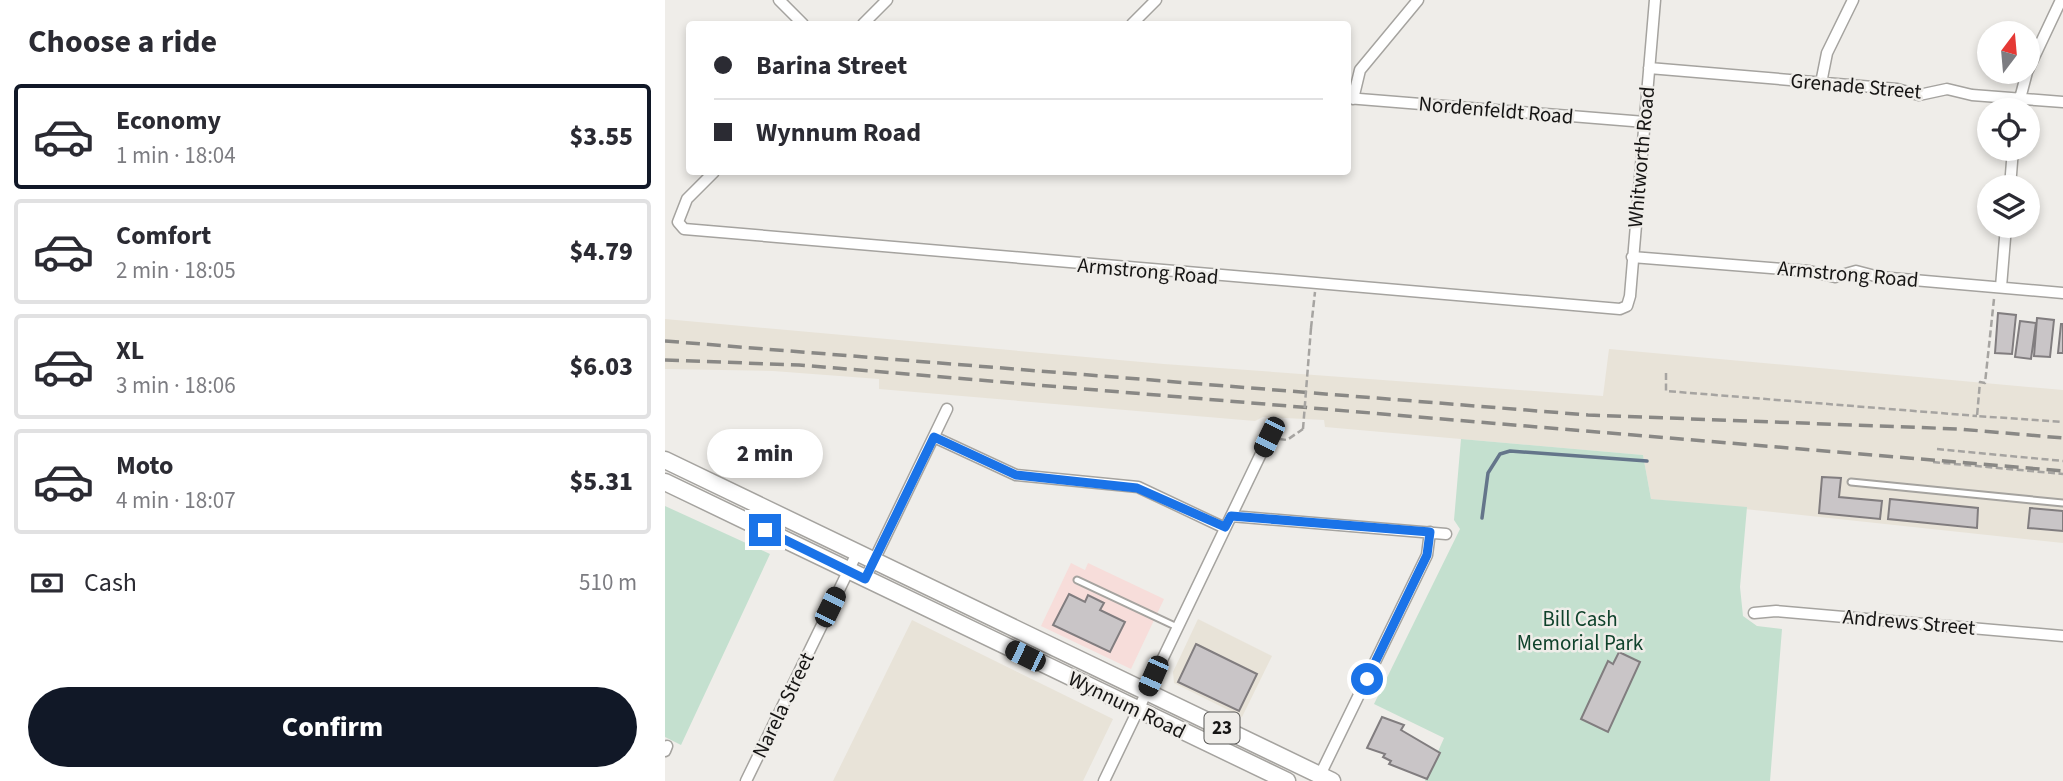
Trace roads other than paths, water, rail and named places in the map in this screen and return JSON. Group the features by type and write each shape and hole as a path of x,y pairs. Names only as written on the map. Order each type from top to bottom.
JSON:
{"main road":[{"name":"Wynnum Road","path":"665,460 1326,778"},
{"name":"Wynnum Road","path":"665,482 1287,781"}],"street":[{"path":"779,0 800,21"},
{"path":"866,21 887,0"},
{"path":"1135,21 1156,0"},
{"path":"1351,96 1360,70 1418,0"},
{"name":"Whitworth Road","path":"1620,309 1629,300 1655,0"},
{"path":"1821,83 1827,53 1853,0"},
{"path":"2041,43 2061,0"},
{"name":"Grenade Street","path":"1649,68 1897,89 1919,95 1947,89 2018,98"},
{"path":"2018,98 2023,84"},
{"name":"Nordenfeldt Road","path":"1351,99 1645,122"},
{"name":"Grenade Street","path":"2040,100 2063,103"},
{"name":"Armstrong Road","path":"711,175 684,202 679,224 687,230 1620,309"},
{"path":"2001,287 2005,238"},
{"name":"Armstrong Road","path":"1632,257 1809,271 1830,277 1856,271 1879,277 2063,293"},
{"path":"865,579 947,409"},
{"path":"934,437 1016,475 1137,488 1225,527"},
{"path":"1104,781 1269,437"},
{"path":"1231,516 1446,534"},
{"path":"1326,778 1427,555 1430,532"},
{"name":"Narela Street","path":"746,781 857,553"},
{"name":"Andrews Street","path":"1754,613 1776,611 2063,636"}],"lane":[{"path":"1851,482 2063,503"},
{"path":"1077,580 1177,628"}],"waterway":[{"path":"1482,518 1488,473 1500,454 1510,451 1647,461"}],"railway":[{"path":"665,341 1588,415 1959,429 2063,438"},
{"path":"665,360 799,365 2063,471"}],"park label":[{"name":"Bill Cash Memorial Park","path":"1580,631"}]}
